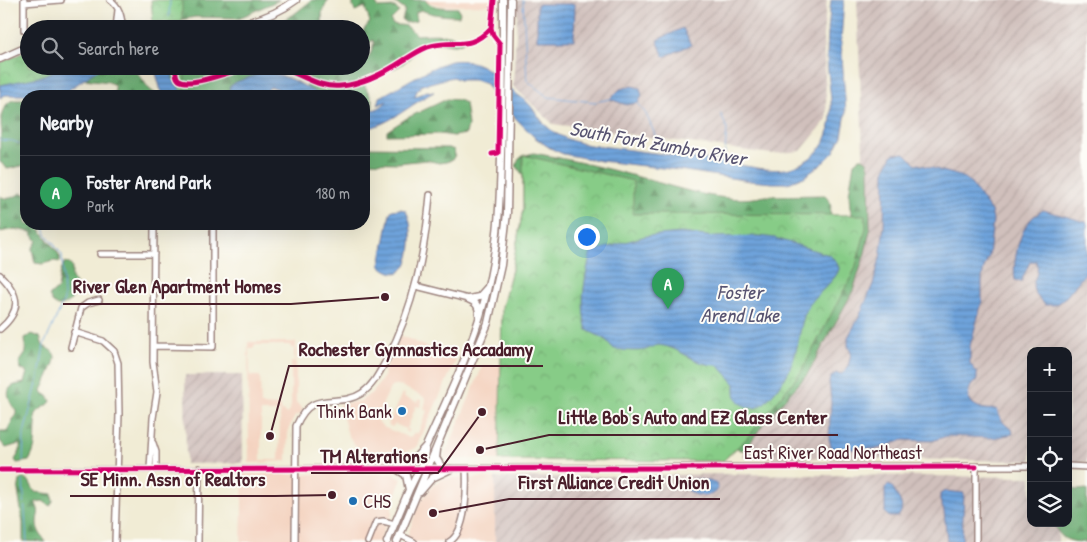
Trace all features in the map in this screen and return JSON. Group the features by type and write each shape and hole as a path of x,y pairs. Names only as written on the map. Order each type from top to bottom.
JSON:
{"main road":[{"path":"254,20 267,16 296,0"},
{"path":"398,539 483,335 496,290 505,239 509,126 503,0"},
{"path":"387,542 423,462 426,446 475,331 488,288 499,220 502,122 512,0"},
{"path":"0,59 20,50"},
{"path":"468,299 479,297 488,288"},
{"path":"468,299 475,303 478,308 479,317 475,331"},
{"path":"416,497 432,478 447,469 436,458 438,442"},
{"path":"395,468 414,459 426,446"},
{"path":"395,468 406,475 409,490"}],"street":[{"path":"24,20 24,2 61,0"},
{"path":"110,0 118,7 119,20"},
{"path":"295,542 295,432 298,422 304,413 316,402 352,398 361,394 369,387 377,376 407,315 416,286 424,250 430,195"},
{"path":"153,468 156,452 152,440 153,418 157,392 153,370 154,230"},
{"path":"153,346 213,347 214,230"},
{"path":"100,254 154,254"},
{"path":"0,275 13,291 16,307 14,315 0,329"},
{"path":"416,286 468,299"},
{"path":"71,347 83,306 99,300"},
{"path":"74,332 103,341 114,351 117,359 120,390 115,542"},
{"name":"East River Road Northeast","path":"0,470 1027,466"},
{"path":"1072,466 1087,466"},
{"path":"976,467 976,542"},
{"path":"198,542 199,468"},
{"path":"449,542 462,524 466,469"},
{"path":"368,542 376,522 383,521 395,524"},
{"path":"398,539 414,542"}],"shaded area":[{"path":"420,0 491,0 491,5 444,6"},
{"path":"518,0 827,0 823,35 827,119 801,151 771,154 553,124 513,86"},
{"path":"857,0 1087,0 1087,462 1072,462 1072,347 1027,347 1027,461 743,457 747,438 866,228"},
{"path":"400,335 456,360 416,448 383,460 366,460 348,435 339,404 360,401 373,392 385,375 384,373","holes":["399,385 424,397 426,400 424,409 427,411 418,433 414,433 410,438 383,427 375,417 390,388"]},
{"path":"248,342 296,342 296,402 303,410 298,416 296,414 288,430 287,461 249,463","holes":["255,345 290,345 291,348 294,348 294,362 291,362 291,406 287,414 281,410 281,406 261,405 260,376 250,376 249,348 254,348","261,412 280,412 279,460 261,460"]},
{"path":"483,365 501,366 499,460 444,458"},
{"path":"185,375 242,375 243,463 186,464"},
{"path":"402,393 405,394 404,397 417,402 419,399 422,401 420,407 416,406 407,429 410,430 407,433 406,429 395,424 392,427 388,425"},
{"path":"243,474 392,474 402,479 392,502 392,515 379,542 241,542"},
{"path":"721,474 1027,477 1027,527 1058,527 1058,542 495,542 495,478"},
{"path":"443,478 495,478 495,542 405,542 419,504 434,484"}],"green space":[{"path":"151,0 182,0 182,20 153,20"},
{"path":"174,0 279,0 239,18 195,17 180,20"},
{"path":"312,0 328,0 322,13 322,20 283,20"},
{"path":"353,0 373,0 379,8 395,7 399,12 391,20 392,24 403,25 416,35 447,35 463,39 463,42 451,45 434,42 421,47 399,66 366,77 364,84 367,90 308,90 309,75 370,75 370,55 374,43 373,40 370,42 370,20 365,7 355,11"},
{"path":"391,0 425,0 436,6 458,8 460,13 459,16 444,15 421,10 416,12 416,21 406,23 402,20 405,10"},
{"path":"20,54 20,75 53,75 0,90 0,63"},
{"path":"86,75 138,75 150,90 115,90 114,85 109,82 84,79"},
{"path":"168,75 185,75 184,90 179,90"},
{"path":"173,75 274,75 232,87 230,90 181,90"},
{"path":"370,96 373,102 370,113"},
{"path":"447,99 459,100 465,103 468,125 466,134 454,136 439,134 387,135 387,131 407,118"},
{"path":"13,100 20,100 20,166 8,169 0,162 0,139 3,110"},
{"path":"370,147 449,148 454,150 455,155 452,160 439,163 426,160 398,163 370,162"},
{"path":"534,153 598,166 717,197 750,198 825,195 830,202 830,215 854,220 850,208 849,194 854,163 860,158 867,161 869,168 870,230 853,291 807,375 766,420 745,450 740,450 506,293 523,209 523,175 516,166 520,158"},
{"path":"523,155 633,181 633,214 865,215 866,228 855,269 801,372 747,438 723,461 499,460 502,306 512,270 523,209"},
{"path":"20,194 20,230 0,232 0,196 13,197"},
{"path":"20,230 41,230 58,253 60,262 35,263 32,249 37,241 31,232"},
{"path":"65,262 72,268 75,289 73,297 68,303 57,306 49,296 58,288 61,270"},
{"path":"32,334 40,337 43,346 52,352 55,358 42,390 51,401 36,414 35,443 29,461 17,463 15,460 20,451 19,444 6,448 0,441 0,431 7,431 16,414 8,393 11,387 24,383 27,372 21,369 19,363 26,353 25,338"},
{"path":"24,478 29,481 35,492 52,494 53,501 50,506 43,501 36,502 39,512 38,528 46,542 23,541 23,523 18,491 20,480"},
{"path":"1072,489 1087,489 1087,542 1071,541 1059,534 1055,527 1072,527"}],"water":[{"path":"831,0 844,0 841,41 846,113 842,136 834,152 823,163 804,177 788,183 750,181 563,154 534,137 495,97 486,84 475,80 459,80 453,77 422,85 414,97 427,91 434,92 392,119 370,128 370,110 377,109 387,101 378,105 380,97 444,63 462,60 479,65 494,74 527,102 551,130 579,143 724,161 760,168 791,168 810,158 827,137 831,112 827,58"},
{"path":"537,4 575,4 574,40 537,40"},
{"path":"683,28 691,45 664,57 657,40"},
{"path":"44,75 90,75 69,90 20,90 20,95 5,95 0,98 0,85"},
{"path":"157,75 172,75 181,90 161,90"},
{"path":"256,75 280,75 312,90 280,90 270,87 268,90 230,90 229,87 236,82"},
{"path":"632,86 640,88 642,96 638,103 626,105 610,99 620,89"},
{"path":"905,153 915,163 960,176 969,181 991,211 993,220 989,256 982,279 982,302 970,346 970,363 977,373 977,380 970,389 968,397 972,403 979,407 997,409 1002,421 1012,429 1013,434 993,438 947,436 932,441 903,440 878,449 832,449 829,439 831,401 829,382 836,373 842,374 848,367 851,353 848,346 848,337 873,284 880,258 884,226 885,169 893,154"},
{"path":"392,210 405,210 408,216 411,248 404,268 398,272 390,272 380,265 390,213"},
{"path":"1043,210 1086,222 1087,224 1087,271 1066,297 1055,305 1045,305 1034,291 1033,286 1037,273 1036,261 1030,262 1021,282 1015,280 1014,274 1015,258 1022,234 1030,221"},
{"name":"Foster Arend Lake","path":"681,233 715,237 759,236 775,238 829,255 836,261 839,268 835,277 807,309 801,325 797,348 788,373 777,389 765,402 756,408 745,406 739,402 735,384 718,365 702,363 667,346 659,345 641,351 614,349 605,339 587,330 583,300 591,252 646,236"},
{"path":"690,480 715,482 718,485 717,491 709,495 700,496 688,491 685,488"},
{"path":"888,485 893,488 901,502 902,508 898,517 889,517 885,513 885,488"},
{"path":"945,491 964,493 962,542 947,542 944,511 940,501 940,494"}],"waterway":[{"path":"169,17 170,0"},
{"path":"523,0 527,81 548,97 595,102 610,99"},
{"name":"South Fork Zumbro River","path":"638,103 646,114 663,153"},
{"name":"South Fork Zumbro River","path":"721,114 727,129 724,162"},
{"path":"0,140 20,144"},
{"path":"23,461 24,433 39,376 44,345 64,300 62,255 45,230"},
{"path":"23,481 27,542"}],"cycle path":[{"path":"299,75 325,85 349,85 382,73 428,47 476,40 491,28 494,0"},
{"path":"491,28 493,35 500,44 498,153 492,154"},
{"path":"176,75 179,80 185,82 193,82 219,75"},
{"path":"0,470 976,467"}],"place":[{"name":"River Glen Apartment Homes","path":"385,297"},
{"name":"Foster Arend Park","path":"668,309"},
{"name":"Think Bank","path":"402,411"},
{"name":"TM Alterations","path":"482,412"},
{"name":"Rochester Gymnastics Accadamy","path":"270,436"},
{"name":"Little Bob's Auto and EZ Glass Center","path":"480,450"},
{"name":"SE Minn. Assn of Realtors","path":"332,495"},
{"name":"CHS","path":"353,501"},
{"name":"First Alliance Credit Union","path":"433,513"}]}
